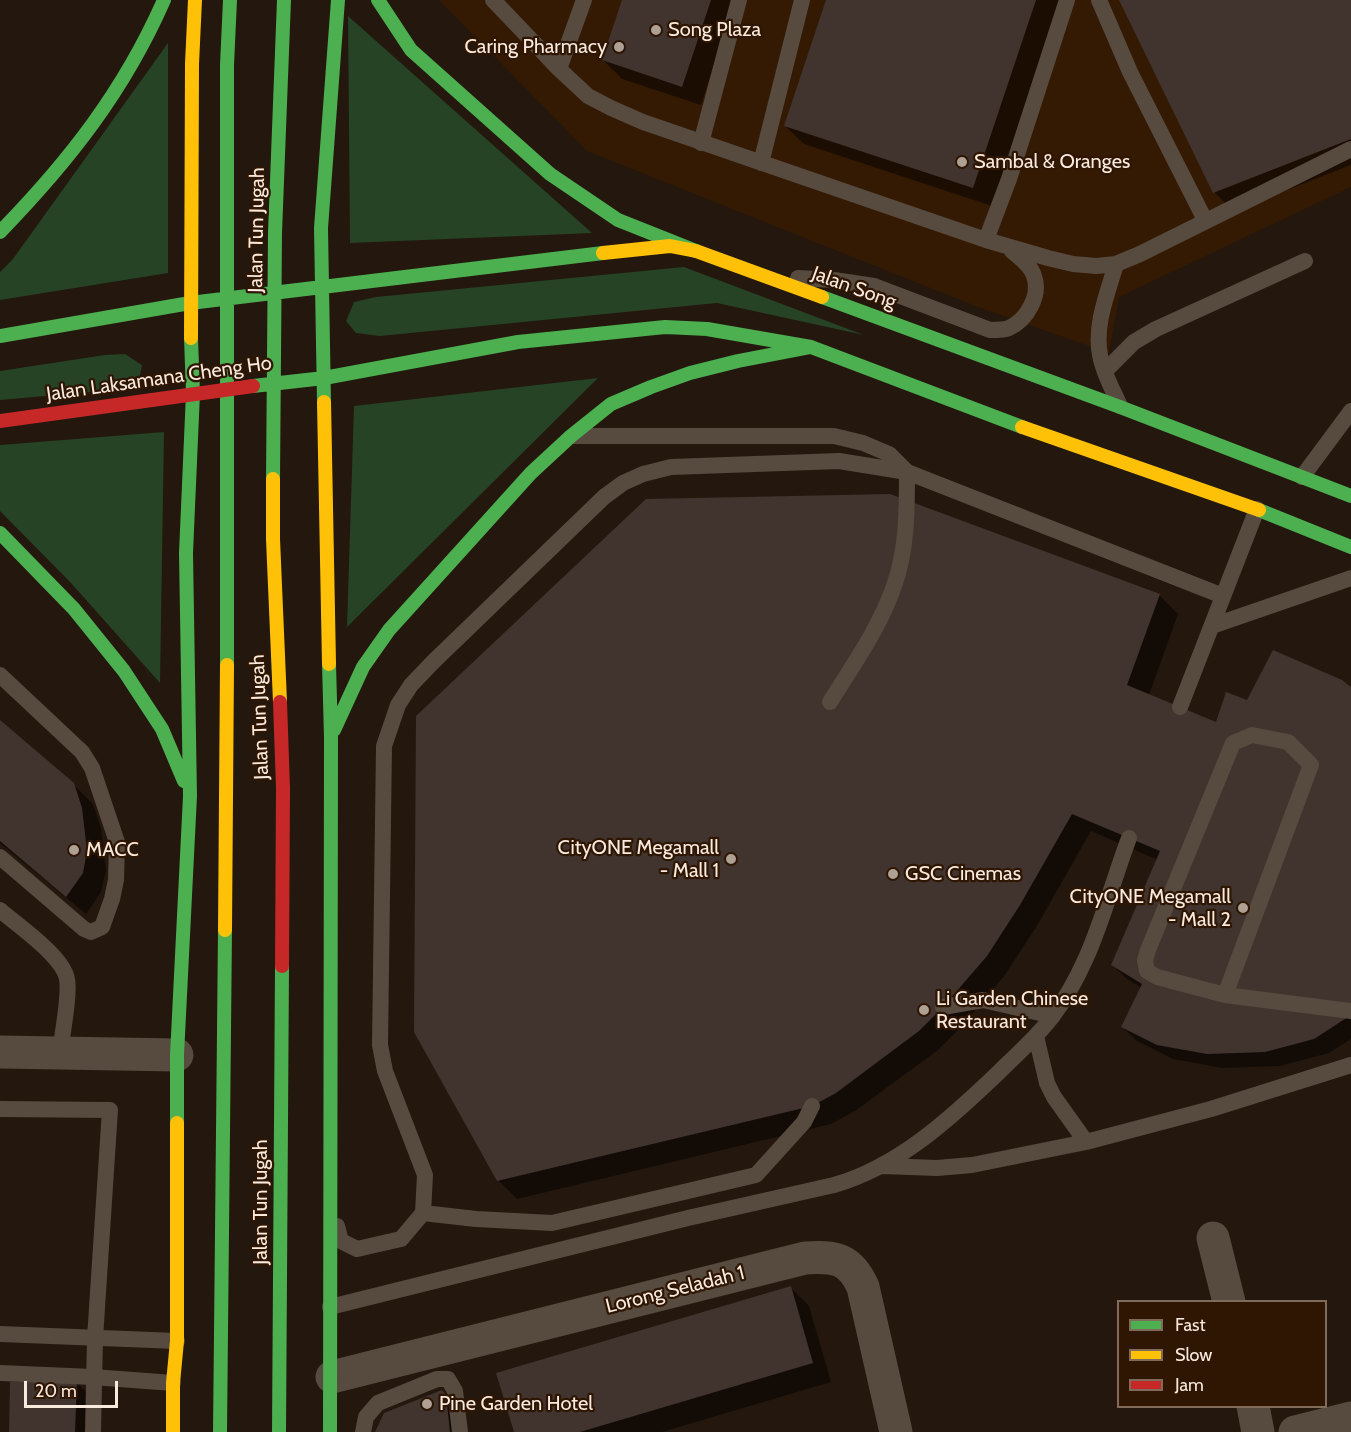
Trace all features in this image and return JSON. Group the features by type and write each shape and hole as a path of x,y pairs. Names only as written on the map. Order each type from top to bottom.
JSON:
{"main road":[{"path":"0,232 37,195 105,111 151,33 164,0"},
{"path":"173,1432 173,1383 177,1341 177,1055 190,796 186,553 193,393 190,303 192,64 195,0"},
{"name":"Jalan Tun Jugah","path":"220,1432 227,734 227,65 230,0"},
{"name":"Jalan Tun Jugah","path":"279,1432 283,788 273,527 275,233 284,0"},
{"path":"330,1432 332,1377 330,1307 331,737 321,540 324,378 321,228 338,0"},
{"path":"378,0 411,50 550,174 618,220 696,251"},
{"path":"308,244 321,228"},
{"path":"191,236 199,255 207,263 223,273 242,277"},
{"name":"Jalan Song","path":"322,287 641,248 670,246 696,251 1120,407 1351,496"},
{"path":"259,274 268,273 288,263"},
{"path":"0,336 190,303 322,287"},
{"path":"324,378 518,342 665,327 706,328 811,347 996,418 1257,509 1351,547"},
{"path":"331,737 363,667 389,630 531,473 570,436 611,404 651,387 690,373 738,361 811,347"},
{"name":"Jalan Laksamana Cheng Ho","path":"0,421 193,393 324,378"},
{"path":"257,500 274,502 283,509"},
{"path":"216,508 238,502"},
{"path":"186,553 201,525"},
{"path":"0,533 74,609 124,671 162,729 190,796"}],"street":[{"path":"0,1052 177,1055"},
{"path":"1213,1238 1228,1300"},
{"name":"Lorong Seladah 1","path":"332,1377 805,1258 823,1257 839,1259 856,1270 863,1287 896,1432"},
{"path":"1253,1408 1258,1432"},
{"path":"1295,1432 1351,1418"}],"lane":[{"path":"493,0 588,96 611,108 701,143 986,240 1073,264 1096,266 1116,264 1351,149"},
{"path":"559,69 584,0"},
{"path":"701,143 739,0"},
{"path":"761,163 802,0"},
{"path":"986,240 1009,179 1067,0"},
{"path":"1099,0 1130,72 1205,220"},
{"path":"767,277 834,280 874,286 990,330 1008,328 1022,318 1031,306 1036,290 1034,276 1028,265 1007,247"},
{"path":"1105,371 1134,342 1156,329 1305,261"},
{"path":"1116,264 1098,339 1100,356 1120,407"},
{"path":"1302,477 1351,411"},
{"path":"570,436 834,436 863,443 889,454 907,472 905,536 895,584 880,619 831,702"},
{"path":"330,1205 341,1241 357,1249 401,1239 423,1213 425,1175 385,1071 380,1045 384,746 398,705 411,686 450,645 604,497 623,483 671,467 838,461 907,472 1223,596"},
{"path":"1180,707 1257,509"},
{"path":"1212,626 1351,578"},
{"path":"0,675 82,752 93,768 117,842 116,880 102,927 91,932 84,929 0,857"},
{"path":"1225,995 1311,765 1288,742 1252,735 1233,743 1145,960 1148,971 1157,978 1225,995 1351,1011"},
{"path":"330,1307 688,1218 834,1185 856,1179 882,1166 914,1145 965,1105 1036,1036 1053,1016 1086,958 1129,838"},
{"path":"0,910 31,934 60,965 67,978 60,1053"},
{"path":"943,1007 983,1000 1053,1016"},
{"path":"1036,1036 1047,1083 1053,1097 1086,1142"},
{"path":"882,1166 937,1168 972,1165 1086,1142 1211,1109 1351,1065"},
{"path":"423,1213 476,1219 552,1223 756,1175 804,1122 812,1106"},
{"path":"0,1109 110,1110 95,1338 93,1432"},
{"path":"0,1341 0,1334 177,1341"},
{"path":"0,1373 173,1383"},
{"path":"363,1432 366,1417 378,1403 437,1379 448,1379 455,1391 460,1432"}],"shaded area":[{"path":"439,0 1351,0 1351,187 1119,297 1109,353 978,307 587,151"}],"green space":[{"path":"348,16 592,233 350,243"},
{"path":"168,43 168,273 0,300 0,272 13,259"},
{"path":"684,267 864,335 717,303 380,336 356,333 346,321 354,302 376,297"},
{"path":"125,354 142,365 139,381 125,389 0,400 0,371"},
{"path":"598,378 347,627 354,406"},
{"path":"164,432 160,683 71,583 0,511 0,445"}],"building":[{"name":"Song Plaza","path":"622,0 711,0 682,87 602,60"},
{"path":"826,0 1036,0 973,188 784,126"},
{"path":"1119,0 1351,0 1351,139 1213,193"},
{"name":"CityONE Megamall - Mall 1","path":"890,494 1160,594 1127,685 1216,722 1226,692 1247,700 1273,650 1342,680 1351,687 1351,1015 1314,1039 1265,1052 1207,1054 1157,1045 1121,1027 1142,984 1111,965 1160,851 1072,814 1020,905 987,956 919,1031 836,1093 812,1106 497,1181 414,1032 416,716 646,499"},
{"path":"0,720 74,783 82,808 87,851 83,873 66,897 0,841"},
{"path":"791,1286 813,1363 580,1432 514,1432 496,1373"},
{"path":"77,1380 75,1432 9,1432 10,1382"},
{"name":"Pine Garden Hotel","path":"442,1390 446,1395 450,1432 375,1432 384,1413"}],"traffic: fast":[{"path":"0,232 49,179 93,124 131,65 164,0"},
{"path":"227,665 227,65 230,0"},
{"path":"273,479 275,233 284,0"},
{"path":"324,402 321,228 338,0"},
{"path":"378,0 411,50 550,174 618,220 696,251"},
{"path":"0,336 190,303 603,253"},
{"path":"822,297 1120,407 1351,496"},
{"path":"253,386 324,378 518,342 665,327 707,329 811,347 1022,427"},
{"path":"177,1123 177,1055 190,796 186,553 193,393 191,338"},
{"path":"334,730 363,667 389,630 531,473 571,436 611,404 651,387 690,373 811,347"},
{"path":"1259,510 1351,547"},
{"path":"0,533 74,609 124,671 162,729 184,781"},
{"path":"329,664 331,737 330,1432"},
{"path":"220,1432 225,930"},
{"path":"279,1432 282,966"}],"traffic: slow":[{"path":"191,338 192,64 195,0"},
{"path":"603,253 670,246 696,251 822,297"},
{"path":"324,402 329,664"},
{"path":"1022,427 1259,510"},
{"path":"273,479 273,539 280,702"},
{"path":"225,930 227,665"},
{"path":"173,1432 173,1383 177,1341 177,1123"}],"traffic: jam":[{"path":"0,421 253,386"},
{"path":"280,702 283,788 282,966"}],"place":[{"name":"Song Plaza","path":"656,30"},
{"name":"Caring Pharmacy","path":"619,47"},
{"name":"Sambal & Oranges","path":"962,162"},
{"name":"MACC","path":"74,850"},
{"name":"CityONE Megamall - Mall 1","path":"731,859"},
{"name":"GSC Cinemas","path":"893,874"},
{"name":"CityONE Megamall - Mall 2","path":"1243,908"},
{"name":"Li Garden Chinese Restaurant","path":"924,1010"},
{"name":"Pine Garden Hotel","path":"427,1404"}]}
